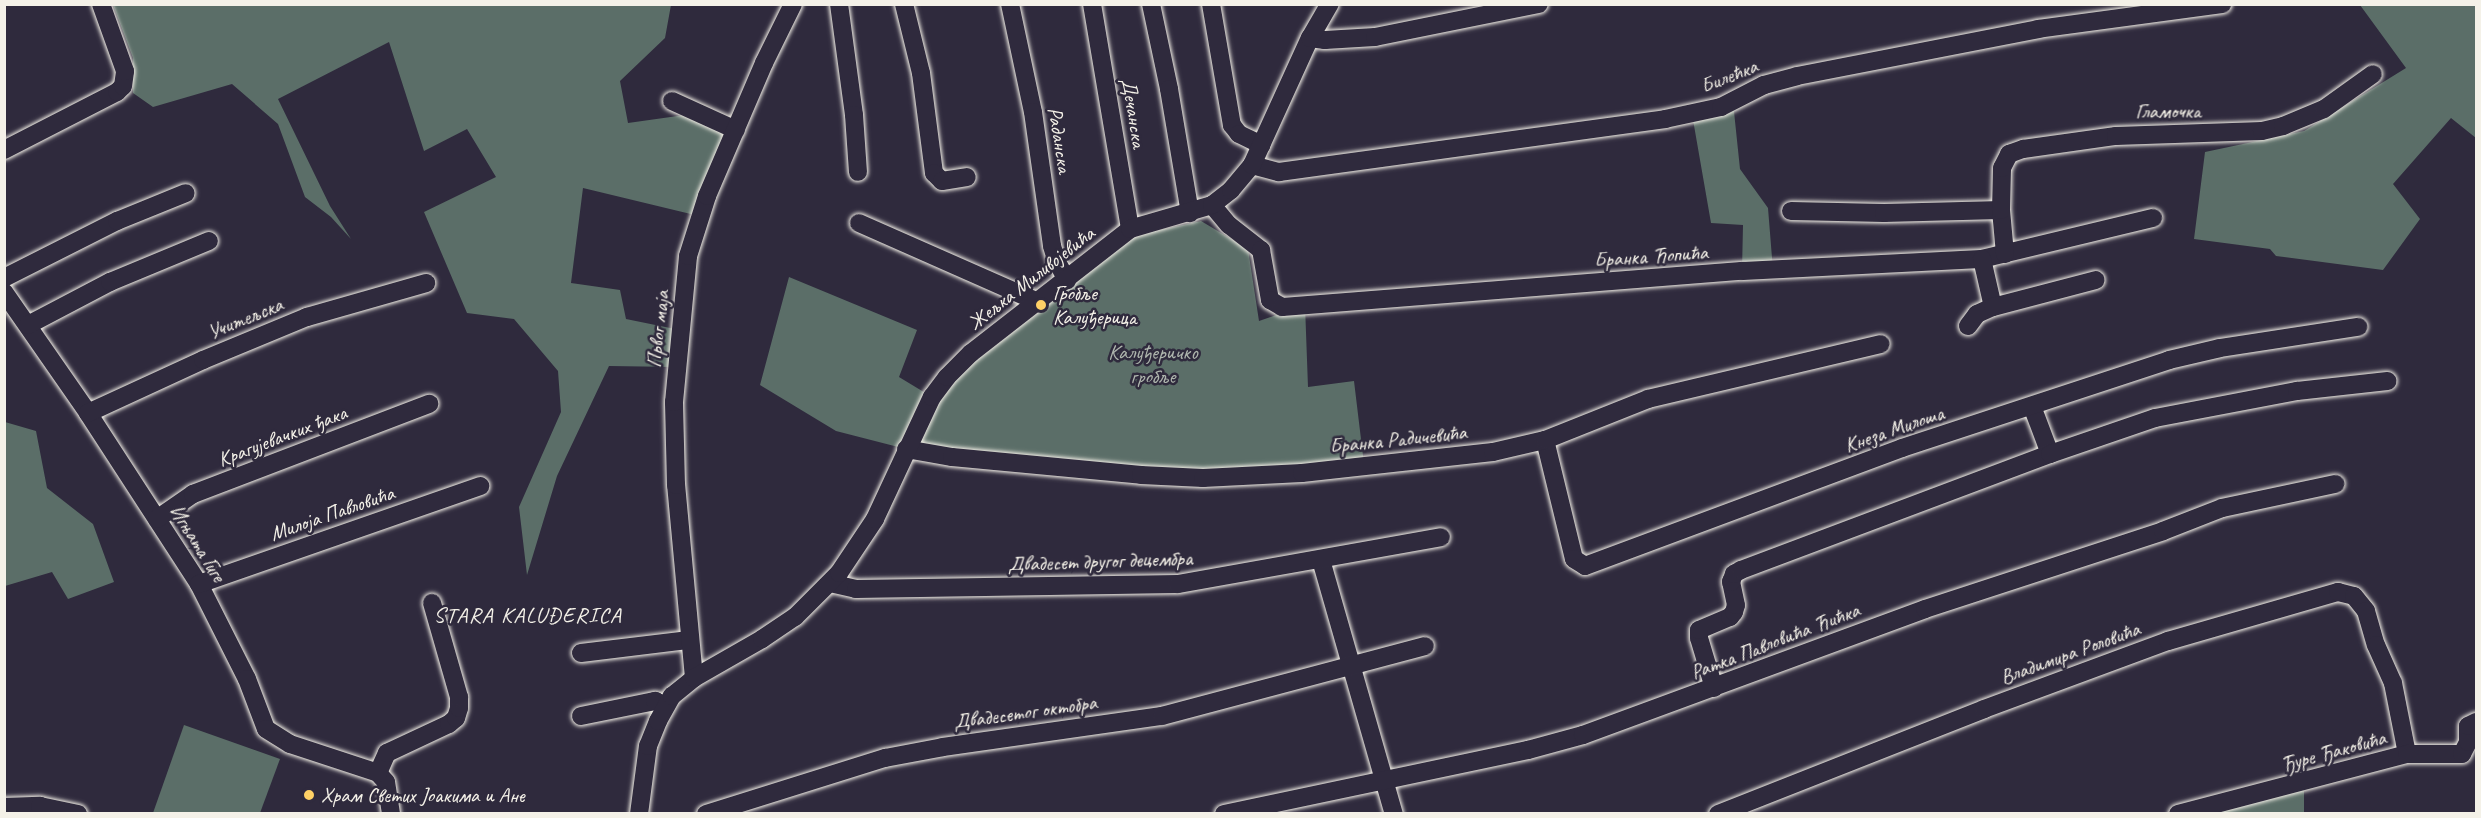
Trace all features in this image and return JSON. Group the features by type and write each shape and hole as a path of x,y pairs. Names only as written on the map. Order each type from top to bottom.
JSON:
{"street":[{"path":"4,150 117,92 123,86 125,71 101,4"},
{"name":"Првог маја","path":"694,678 676,469 674,402 688,256 694,229 764,63 793,4"},
{"path":"839,4 854,115 858,172"},
{"path":"904,4 921,72 933,173 942,181 967,177"},
{"name":"Раданска","path":"1010,4 1033,112 1052,246 1056,262 1067,280"},
{"name":"Дечанска","path":"1092,4 1130,229"},
{"path":"1150,4 1169,89 1190,213"},
{"path":"1211,4 1232,125 1239,134 1262,145"},
{"name":"Жељка Миливојевића","path":"639,813 648,746 666,706 680,688 785,624 831,583 875,519 921,415 947,377 971,353 1130,229 1212,205 1231,190 1252,165 1310,38 1330,4"},
{"path":"1310,38 1326,40 1375,37 1539,4"},
{"name":"Билећка","path":"1252,165 1279,172 1665,119 1721,107 1757,88 1788,78 2038,29 2222,4"},
{"name":"Гламочка","path":"2005,254 2001,210 2004,161 2009,154 2022,149 2116,136 2262,131 2283,126 2324,109 2373,74"},
{"path":"672,101 736,130"},
{"path":"4,278 117,220 186,193"},
{"name":"Бранка Ћопића","path":"1212,205 1229,225 1261,250 1270,300 1282,307 1742,271 1982,259 2152,218"},
{"path":"1791,211 1884,213 2001,210"},
{"path":"859,223 1038,302"},
{"path":"28,326 110,282 209,241"},
{"path":"1982,259 1993,307"},
{"path":"1968,326 1977,314 1993,307 2096,280"},
{"name":"Учитељска","path":"88,413 203,360 307,317 426,283"},
{"name":"Игњата Гиге","path":"4,292 88,413 199,584 247,679 271,734 290,744 378,773"},
{"name":"Кнеза Милоша","path":"1545,440 1574,559 1585,566 1902,448 2193,354 2358,327"},
{"name":"Бранка Радичевића","path":"906,449 975,459 1141,476 1203,478 1302,473 1493,452 1545,440 1648,399 1881,344"},
{"path":"1714,688 1699,638 1699,630 1730,617 1734,612 1736,605 1731,582 1734,574 1797,547 2155,418 2296,391 2387,381"},
{"name":"Крагујевачких ђака","path":"157,519 171,507 193,494 429,404"},
{"path":"2032,406 2050,454"},
{"name":"Ратка Павловића Ћићка","path":"1224,813 1583,735 1925,609 2163,531 2222,508 2335,484"},
{"name":"Милоја Павловића","path":"199,584 480,486"},
{"name":"Двадесет другог децембра","path":"831,583 856,589 1178,584 1441,537"},
{"path":"1321,560 1394,813"},
{"name":"Владимира Роловића","path":"1718,813 1984,709 2168,641 2338,592 2354,596 2361,602 2393,682 2408,754"},
{"path":"391,813 386,782 378,773 387,753 449,724 456,718 459,708 459,697 432,603"},
{"path":"581,653 689,640"},
{"name":"Двадесетог октобра","path":"706,813 885,758 1162,716 1425,646"},
{"path":"581,716 655,701 666,706"},
{"name":"Ђуре Ђаковића","path":"2178,813 2408,754 2462,754 2468,742 2469,726 2476,722"},
{"path":"4,807 78,813"}],"green space":[{"path":"113,5 671,5 665,38 620,81 628,123 699,113 736,130 699,216 583,188 571,283 620,290 626,319 680,330 676,367 609,366 557,476 527,575 519,507 561,412 558,371 514,319 467,313 424,212 496,177 467,129 424,151 389,42 278,99 330,206 351,239 331,217 305,197 278,124 232,84 153,107 133,93 133,58"},
{"path":"2360,5 2476,5 2476,138 2451,118 2393,184 2420,219 2383,270 2276,256 2270,249 2194,239 2205,152 2304,131 2406,68"},
{"path":"1733,102 1740,169 1768,208 1773,270 1742,271 1743,225 1711,223 1692,114"},
{"name":"Калуђеричко гробље","path":"1201,221 1248,249 1259,321 1305,305 1308,387 1354,381 1364,464 1235,478 917,447 933,405 969,363 1137,235"},
{"path":"789,277 917,330 899,377 932,397 906,449 836,431 760,385"},
{"path":"5,422 36,431 47,488 93,524 114,582 68,599 52,572 5,586"},
{"path":"184,725 280,759 260,813 153,813"},
{"path":"2304,783 2304,813 2178,813"}],"place":[{"name":"Гробље Калуђерица","path":"1041,305"},
{"name":"Храм Светих Јоакима и Ане","path":"309,795"}],"district":[{"name":"STARA KALUĐERICA","path":"528,616"}]}
